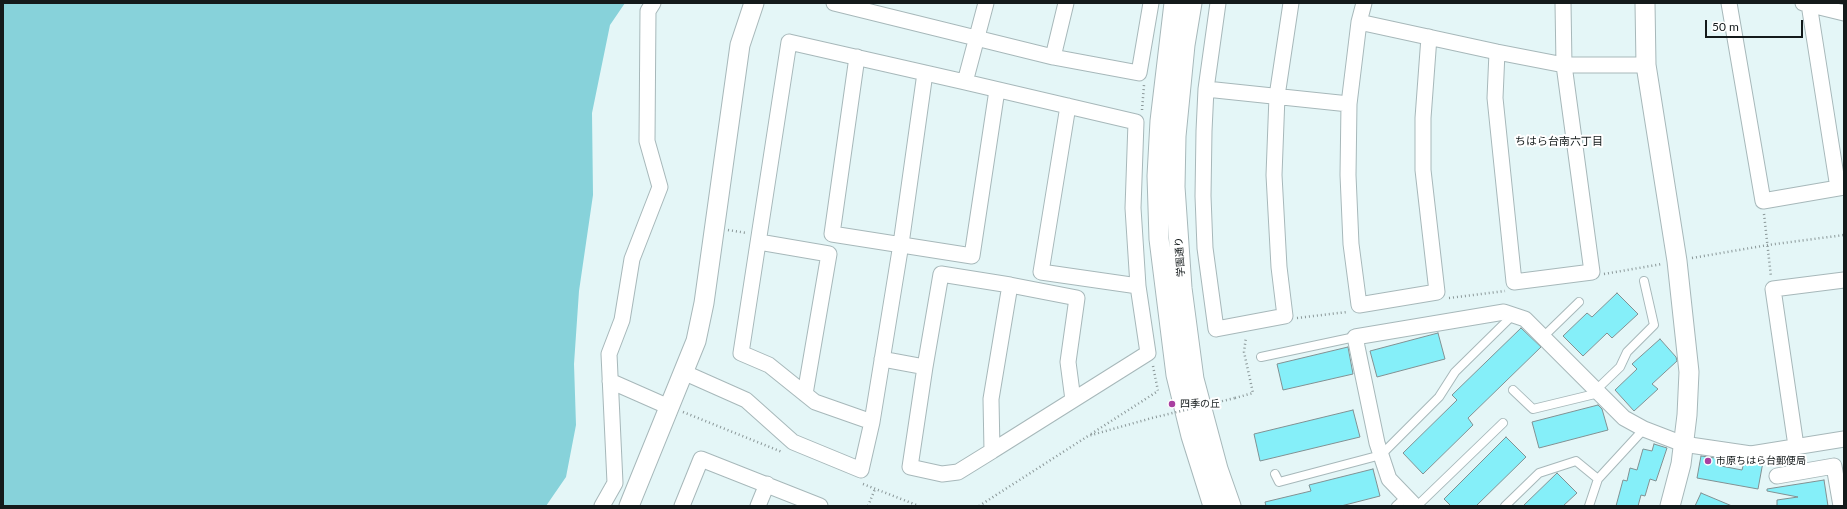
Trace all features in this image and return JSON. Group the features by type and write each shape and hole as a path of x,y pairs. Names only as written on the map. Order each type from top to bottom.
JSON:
{"street":[{"path":"602,506 615,483 609,354 622,320 632,259 660,187 647,141 648,11 653,3"},
{"path":"628,506 696,341 704,303 740,45 754,3"},
{"path":"834,3 856,6 1053,57 1139,73 1151,3"},
{"path":"966,82 986,3"},
{"path":"1053,57 1066,3"},
{"name":"学園通り","path":"1174,3 1160,121 1157,176 1159,239 1176,375 1190,436 1213,506"},
{"name":"学園通り","path":"1192,3 1185,45 1176,136 1175,187 1182,288 1194,379 1218,469 1231,506"},
{"path":"1218,3 1206,89 1203,196 1205,248 1216,329 1285,316 1279,267 1275,190 1277,96 1291,3"},
{"path":"1364,3 1359,22 1349,104 1348,175 1351,244 1359,305 1437,292 1423,170 1423,118 1429,37"},
{"path":"1497,52 1495,98 1514,282 1592,272 1564,65 1562,3"},
{"path":"1646,3 1646,65 1677,261 1689,372 1687,415 1681,464 1670,506"},
{"path":"1729,3 1763,201 1841,188 1806,4 1844,13"},
{"path":"1359,22 1564,65 1646,65"},
{"path":"872,422 815,402 769,364 741,353 789,42 1136,122 1133,208 1138,286 1148,353 992,451 958,472 942,474 910,468 924,366 941,274 1077,298 1068,362 1073,400"},
{"path":"857,57 832,234 972,256 997,90"},
{"path":"683,372 746,400 793,442 862,470 872,422 901,244 925,73"},
{"path":"1206,89 1349,104"},
{"path":"1068,106 1041,272 1138,286"},
{"path":"759,242 828,254 805,394"},
{"path":"1796,446 1773,289 1844,280"},
{"path":"992,451 991,399 1010,285"},
{"path":"1409,504 1389,479 1377,443 1355,337 1504,312 1525,319 1624,418 1644,429 1683,444 1751,454 1844,439"},
{"path":"882,359 924,366"},
{"path":"610,382 669,407"},
{"path":"682,506 701,459 820,506"},
{"path":"1777,476 1834,466 1841,506"},
{"path":"758,506 767,484"}],"lane":[{"path":"1513,390 1533,409 1598,392 1620,367 1626,352 1654,325 1644,280"},
{"path":"1543,337 1579,302"},
{"path":"1275,474 1278,482 1381,455 1439,397 1456,372 1513,315"},
{"path":"1261,357 1355,337"},
{"path":"1409,504 1504,422"},
{"path":"1590,506 1598,478 1644,429"},
{"path":"1505,506 1539,473 1576,461 1598,478"}],"path":[{"path":"1136,122 1140,122 1144,83 1139,73"},
{"path":"1763,201 1773,289"},
{"path":"1592,272 1601,274 1768,245 1844,235"},
{"path":"1437,292 1440,300 1506,291 1514,282"},
{"path":"1285,316 1289,318 1352,312 1359,305"},
{"path":"1088,436 1152,418 1253,393 1244,352 1249,323"},
{"path":"979,506 1158,391 1151,357 1148,353"},
{"path":"868,506 875,489"}],"shaded area":[{"path":"3,3 625,3 610,25 592,113 593,195 579,291 574,364 576,425 566,477 546,506 3,506"}],"building":[{"path":"1617,293 1638,314 1612,338 1607,333 1583,356 1563,336 1587,313 1592,317"},
{"path":"1521,328 1541,347 1468,418 1473,425 1423,474 1403,453 1457,400 1452,395"},
{"path":"1438,333 1445,359 1377,377 1370,351"},
{"path":"1660,339 1676,357 1677,361 1652,384 1658,389 1634,411 1615,390 1637,369 1632,364"},
{"path":"1348,347 1353,374 1283,390 1277,364"},
{"path":"1598,405 1602,409 1608,430 1539,448 1532,422"},
{"path":"1353,410 1360,437 1260,461 1254,434"},
{"path":"1506,437 1526,457 1476,506 1451,506 1444,499"},
{"path":"1654,444 1667,448 1656,481 1650,479 1645,496 1641,495 1638,506 1616,506 1623,480 1627,481 1630,468 1637,470 1643,449 1652,451"},
{"path":"1701,456 1722,459 1721,466 1742,470 1744,462 1763,462 1758,489 1697,478"},
{"path":"1373,469 1380,496 1341,506 1266,506 1265,502 1311,491 1309,485"},
{"path":"1557,473 1577,493 1563,506 1523,506"},
{"path":"1824,480 1828,506 1777,506 1777,500 1798,497 1767,491 1767,489"},
{"path":"1701,493 1732,506 1695,506"}],"place":[{"name":"四季の丘","path":"1172,404"},
{"name":"市原ちはら台郵便局","path":"1708,461"}],"district":[{"name":"ちはら台南六丁目","path":"1559,141"}]}
